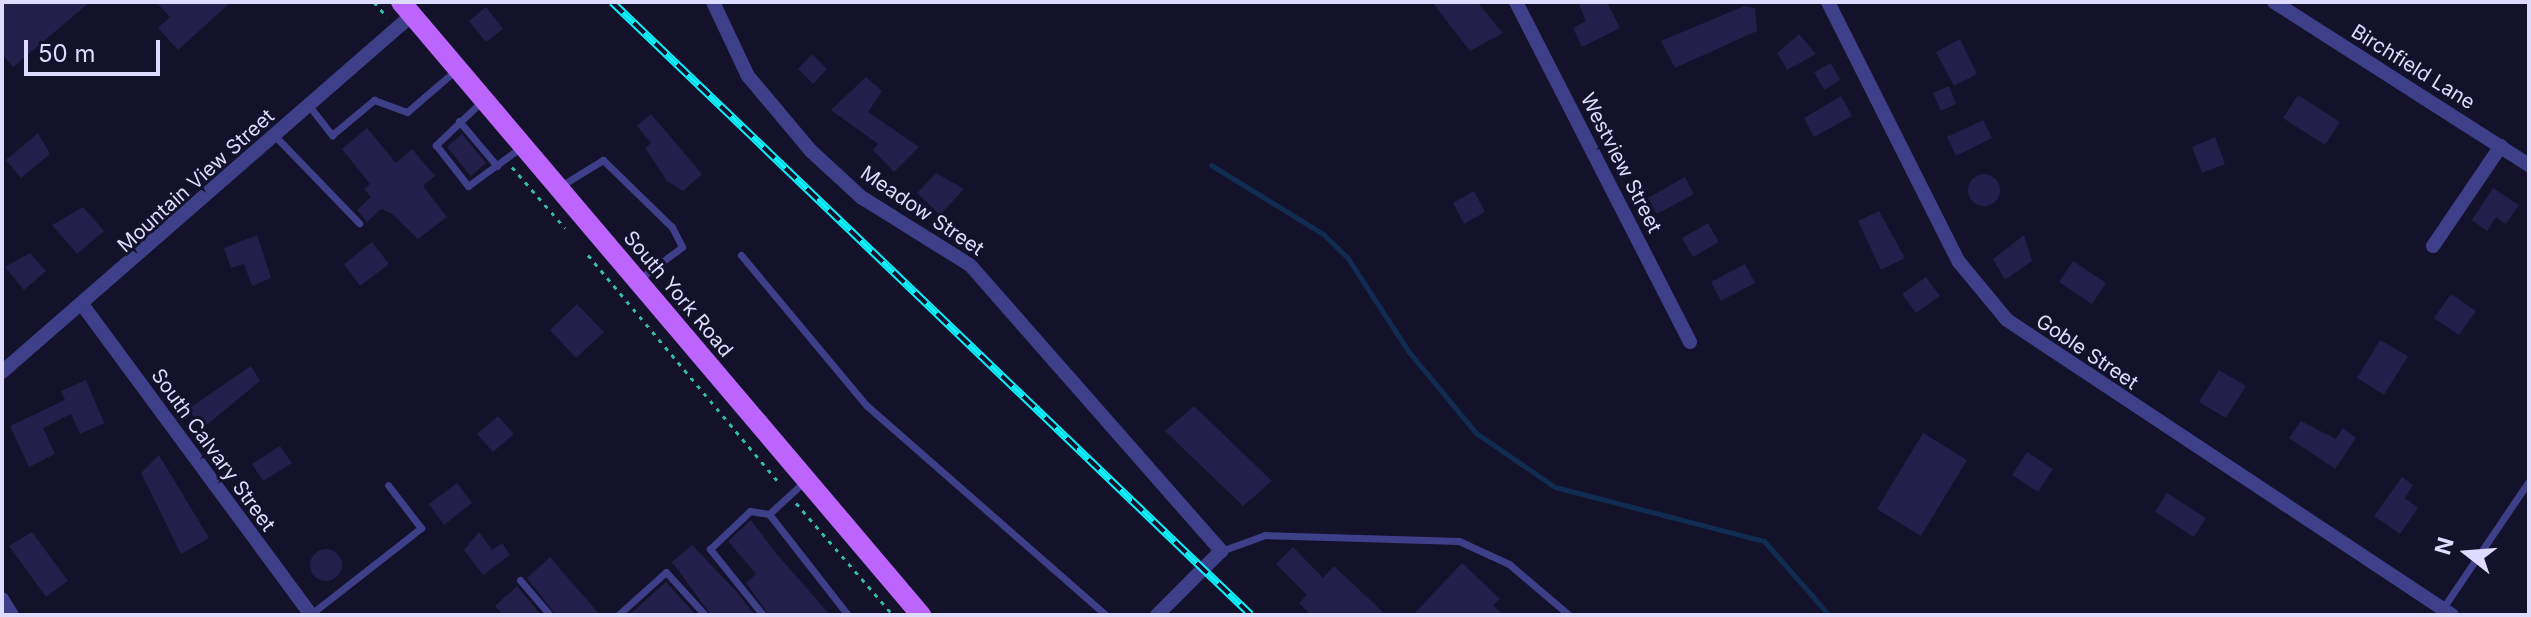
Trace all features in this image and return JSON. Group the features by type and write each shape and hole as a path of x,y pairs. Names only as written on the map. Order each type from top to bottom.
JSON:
{"main road":[{"name":"South York Road","path":"403,15 458,69 637,282 797,488 921,615"}],"street":[{"name":"Meadow Street","path":"713,2 748,76 811,151 861,197 970,265 1221,551"},
{"name":"Westview Street","path":"1516,2 1690,342"},
{"name":"Goble Street","path":"1828,2 1959,262 2007,320 2448,612"},
{"name":"Birchfield Lane","path":"2274,2 2529,165"},
{"name":"Mountain View Street","path":"2,372 84,307 310,107 403,15"},
{"path":"2433,246 2501,146"},
{"name":"South Calvary Street","path":"84,307 311,614"},
{"path":"1157,615 1221,551"},
{"path":"2,599 12,615"}],"lane":[{"path":"310,107 332,135 374,100 407,112 458,69"},
{"path":"484,100 436,145 468,186 522,146"},
{"path":"459,121 497,166"},
{"path":"276,137 359,223"},
{"path":"558,188 603,160 672,227 682,247 637,282"},
{"path":"741,255 866,405 1106,615"},
{"path":"2448,612 2529,481"},
{"path":"311,614 421,528 388,485"},
{"path":"769,514 797,488"},
{"path":"763,615 710,549 750,511 769,514 848,615"},
{"path":"1221,551 1265,535 1459,541 1509,564 1569,615"},
{"path":"624,613 666,572 705,615"},
{"path":"520,580 550,615"}],"path":[{"path":"374,2 403,15"},
{"path":"506,160 571,235"},
{"path":"580,245 797,488 893,615"}],"building":[{"path":"2,2 90,2 13,67 2,54"},
{"path":"156,2 231,2 178,50 158,28 170,17"},
{"path":"1432,2 1477,2 1503,33 1470,51"},
{"path":"1578,2 1607,2 1620,28 1582,47 1573,28 1586,21"},
{"path":"1744,6 1755,8 1757,31 1675,68 1661,41"},
{"path":"486,7 503,29 486,42 469,21"},
{"path":"1799,34 1816,54 1787,70 1777,53"},
{"path":"1960,39 1977,74 1954,86 1936,52"},
{"path":"812,54 827,69 813,84 798,69"},
{"path":"1831,63 1840,80 1824,90 1814,72"},
{"path":"866,77 882,91 868,112 919,147 894,172 873,150 878,144 831,110"},
{"path":"1949,86 1956,104 1941,111 1933,93"},
{"path":"2298,95 2340,122 2325,145 2283,118"},
{"path":"1841,96 1852,116 1814,137 1804,118"},
{"path":"651,114 702,174 683,191 667,181 645,148 651,143 637,126"},
{"path":"1983,120 1992,138 1956,156 1947,137"},
{"path":"367,128 396,163 412,149 435,176 423,186 447,217 418,239 391,213 381,209 367,222 357,210 371,197 364,189 370,184 342,149"},
{"path":"38,133 50,154 21,178 6,160"},
{"path":"462,134 486,163 471,176 447,147"},
{"path":"2215,137 2225,164 2202,173 2192,147"},
{"path":"936,173 964,189 940,215 917,193"},
{"path":"1984,174 1995,179 2000,190 1995,201 1984,206 1973,201 1968,190 1973,179"},
{"path":"1685,177 1694,194 1657,214 1648,198"},
{"path":"2493,188 2519,205 2506,224 2496,217 2487,231 2472,220"},
{"path":"1474,191 1485,212 1464,224 1453,203"},
{"path":"83,207 104,231 77,254 52,225"},
{"path":"1879,211 1905,258 1881,270 1858,221"},
{"path":"1708,223 1719,242 1693,257 1682,238"},
{"path":"257,235 271,278 252,286 244,264 231,268 224,248"},
{"path":"2024,235 2032,261 2005,280 1993,259"},
{"path":"372,242 389,264 360,286 344,264"},
{"path":"30,253 46,271 24,290 5,267"},
{"path":"2073,261 2106,283 2092,304 2059,282"},
{"path":"1745,264 1755,283 1721,301 1711,282"},
{"path":"1926,277 1940,296 1916,313 1902,294"},
{"path":"2451,294 2476,311 2459,335 2434,318"},
{"path":"577,304 604,332 576,358 550,330"},
{"path":"2380,340 2408,356 2384,395 2357,378"},
{"path":"251,366 260,381 203,428 188,409"},
{"path":"2219,370 2246,386 2226,418 2199,402"},
{"path":"86,380 104,423 80,434 71,414 43,428 55,454 29,467 10,426 65,400 61,391"},
{"path":"1194,406 1272,481 1243,506 1165,431"},
{"path":"498,416 514,434 493,452 477,434"},
{"path":"2301,421 2336,439 2343,428 2356,438 2335,469 2289,438"},
{"path":"1923,433 1967,460 1921,536 1877,509"},
{"path":"280,446 292,463 263,481 252,464"},
{"path":"2027,452 2053,469 2038,492 2012,475"},
{"path":"159,455 209,538 181,554 141,473"},
{"path":"2402,477 2413,485 2405,498 2418,508 2400,534 2374,516"},
{"path":"457,483 472,503 444,525 429,504"},
{"path":"2167,493 2206,518 2194,537 2155,512"},
{"path":"751,520 830,615 769,615 746,583 756,574 728,541"},
{"path":"32,532 68,581 46,597 9,546"},
{"path":"479,532 492,550 502,543 510,555 483,575 464,550"},
{"path":"692,545 755,615 711,615 672,562"},
{"path":"1293,547 1323,578 1334,566 1386,615 1311,615 1299,603 1307,595 1276,564"},
{"path":"326,549 337,554 342,565 337,576 326,581 315,576 310,565 315,554"},
{"path":"550,557 600,615 556,615 527,578"},
{"path":"1462,563 1500,599 1493,605 1503,615 1413,615"},
{"path":"666,582 696,615 629,615"},
{"path":"517,586 541,615 503,615 495,606"}],"waterway":[{"path":"1211,165 1323,234 1347,257 1409,352 1476,433 1555,487 1764,541 1829,615"}],"railway":[{"path":"612,2 1251,615"}]}
